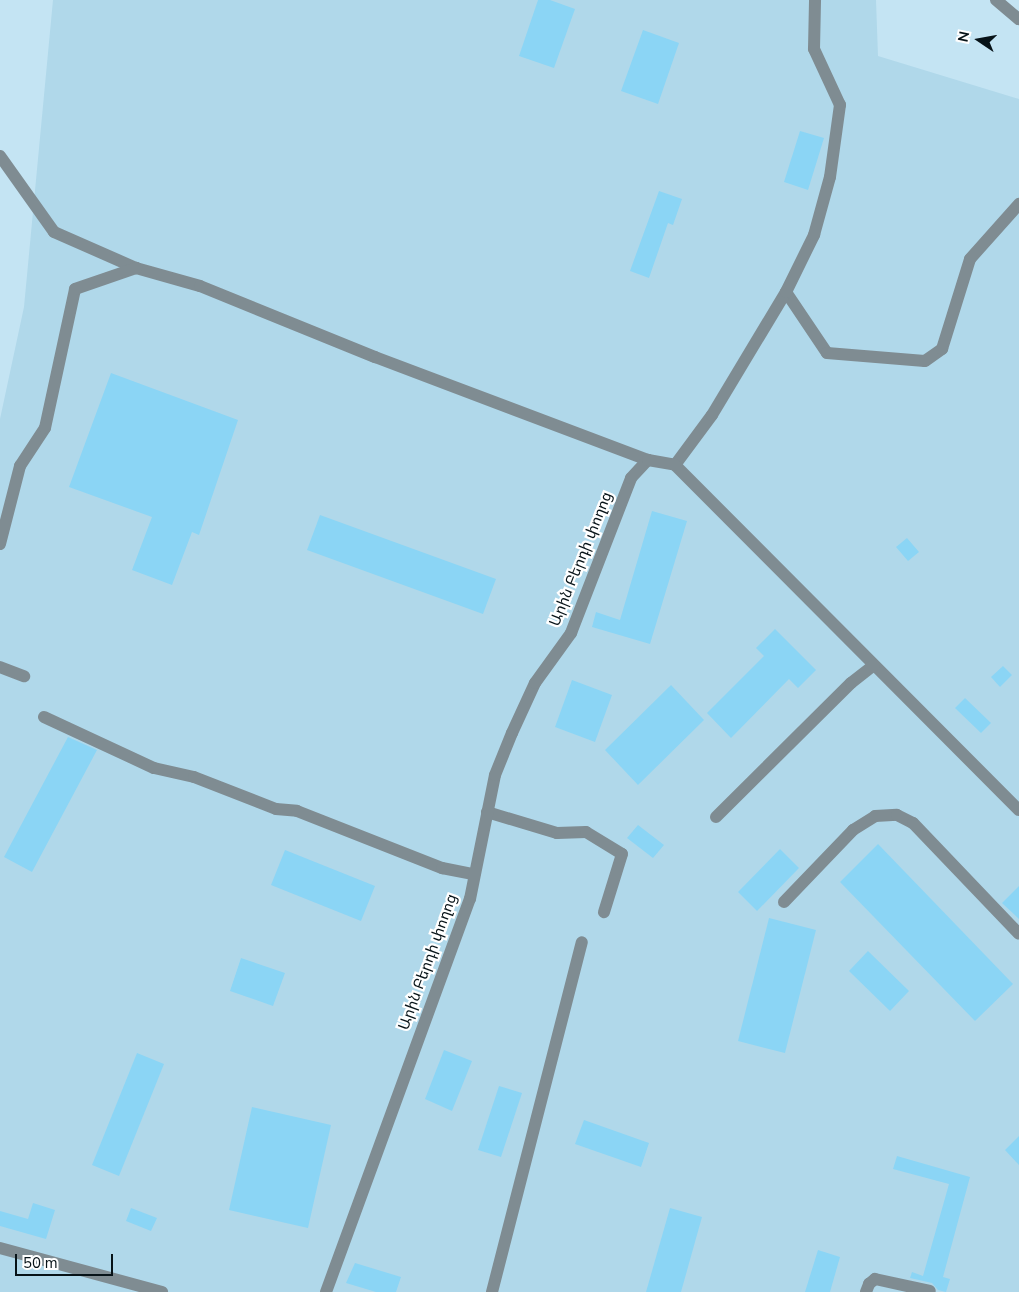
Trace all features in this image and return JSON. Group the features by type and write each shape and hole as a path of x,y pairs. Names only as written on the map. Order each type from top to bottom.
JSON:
{"street":[{"path":"675,465 712,415 786,292 814,235 830,177 840,105 814,49 815,0"},
{"path":"996,0 1019,19"},
{"path":"0,156 54,232 136,268 200,286 384,361 648,460 675,465 1019,810"},
{"path":"786,292 827,353 925,361 942,349 970,259 1019,204"},
{"path":"0,544 20,466 45,428 75,289 136,268"},
{"name":"Արին Բերդի փողոց","path":"326,1292 470,899 495,774 535,683 571,633 631,478 648,460"},
{"path":"716,818 851,683 874,665"},
{"path":"0,667 24,676"},
{"path":"44,717 154,768 194,777 276,809 297,811 442,868 474,874"},
{"path":"487,812 557,833 586,832 622,854 604,912"},
{"path":"784,902 853,830 875,816 897,815 913,823 1019,934"},
{"path":"492,1292 582,942"},
{"path":"0,1248 162,1292"},
{"path":"866,1292 869,1284 875,1279 930,1291"}],"shaded area":[{"path":"53,0 876,0 878,56 1019,99 1019,1292 0,1292 0,419 24,307"}],"building":[{"path":"538,0 550,0 575,9 554,68 519,56"},
{"path":"643,30 679,43 658,104 621,91"},
{"path":"800,131 824,138 808,190 784,182"},
{"path":"659,191 682,199 673,225 668,223 649,278 630,271"},
{"path":"111,373 238,420 199,535 192,532 172,585 132,570 152,517 69,487"},
{"path":"652,511 687,521 650,644 592,627 596,612 620,620"},
{"path":"320,515 496,579 483,614 307,550"},
{"path":"907,538 919,552 908,561 896,547"},
{"path":"775,629 816,670 798,688 789,679 731,738 707,713 764,656 756,648"},
{"path":"1003,666 1012,675 1000,687 991,677"},
{"path":"572,680 612,695 595,742 555,727"},
{"path":"671,685 704,720 638,785 605,750"},
{"path":"965,698 991,723 981,733 955,708"},
{"path":"68,737 97,750 32,872 4,857"},
{"path":"638,825 664,845 653,858 627,838"},
{"path":"878,844 1013,984 975,1021 840,882"},
{"path":"780,849 799,868 757,911 738,892"},
{"path":"285,850 375,886 361,921 271,885"},
{"path":"1019,886 1019,919 1002,903"},
{"path":"769,918 816,930 785,1053 738,1041"},
{"path":"868,951 909,991 890,1011 849,971"},
{"path":"241,958 285,973 273,1006 230,991"},
{"path":"444,1050 472,1061 452,1111 425,1099"},
{"path":"137,1053 164,1064 119,1176 92,1165"},
{"path":"499,1086 522,1093 501,1157 478,1150"},
{"path":"252,1107 331,1125 308,1228 229,1210"},
{"path":"584,1120 649,1143 641,1167 575,1144"},
{"path":"1019,1136 1019,1165 1005,1150"},
{"path":"897,1156 970,1177 943,1277 950,1279 946,1292 938,1290 932,1283 910,1278 912,1272 923,1276 949,1184 893,1169"},
{"path":"33,1203 55,1210 46,1239 0,1226 0,1211 28,1219"},
{"path":"131,1208 157,1218 151,1231 126,1221"},
{"path":"670,1208 702,1217 681,1292 646,1292"},
{"path":"818,1250 840,1257 830,1292 805,1292"},
{"path":"355,1263 401,1277 396,1292 376,1292 346,1283"}]}
